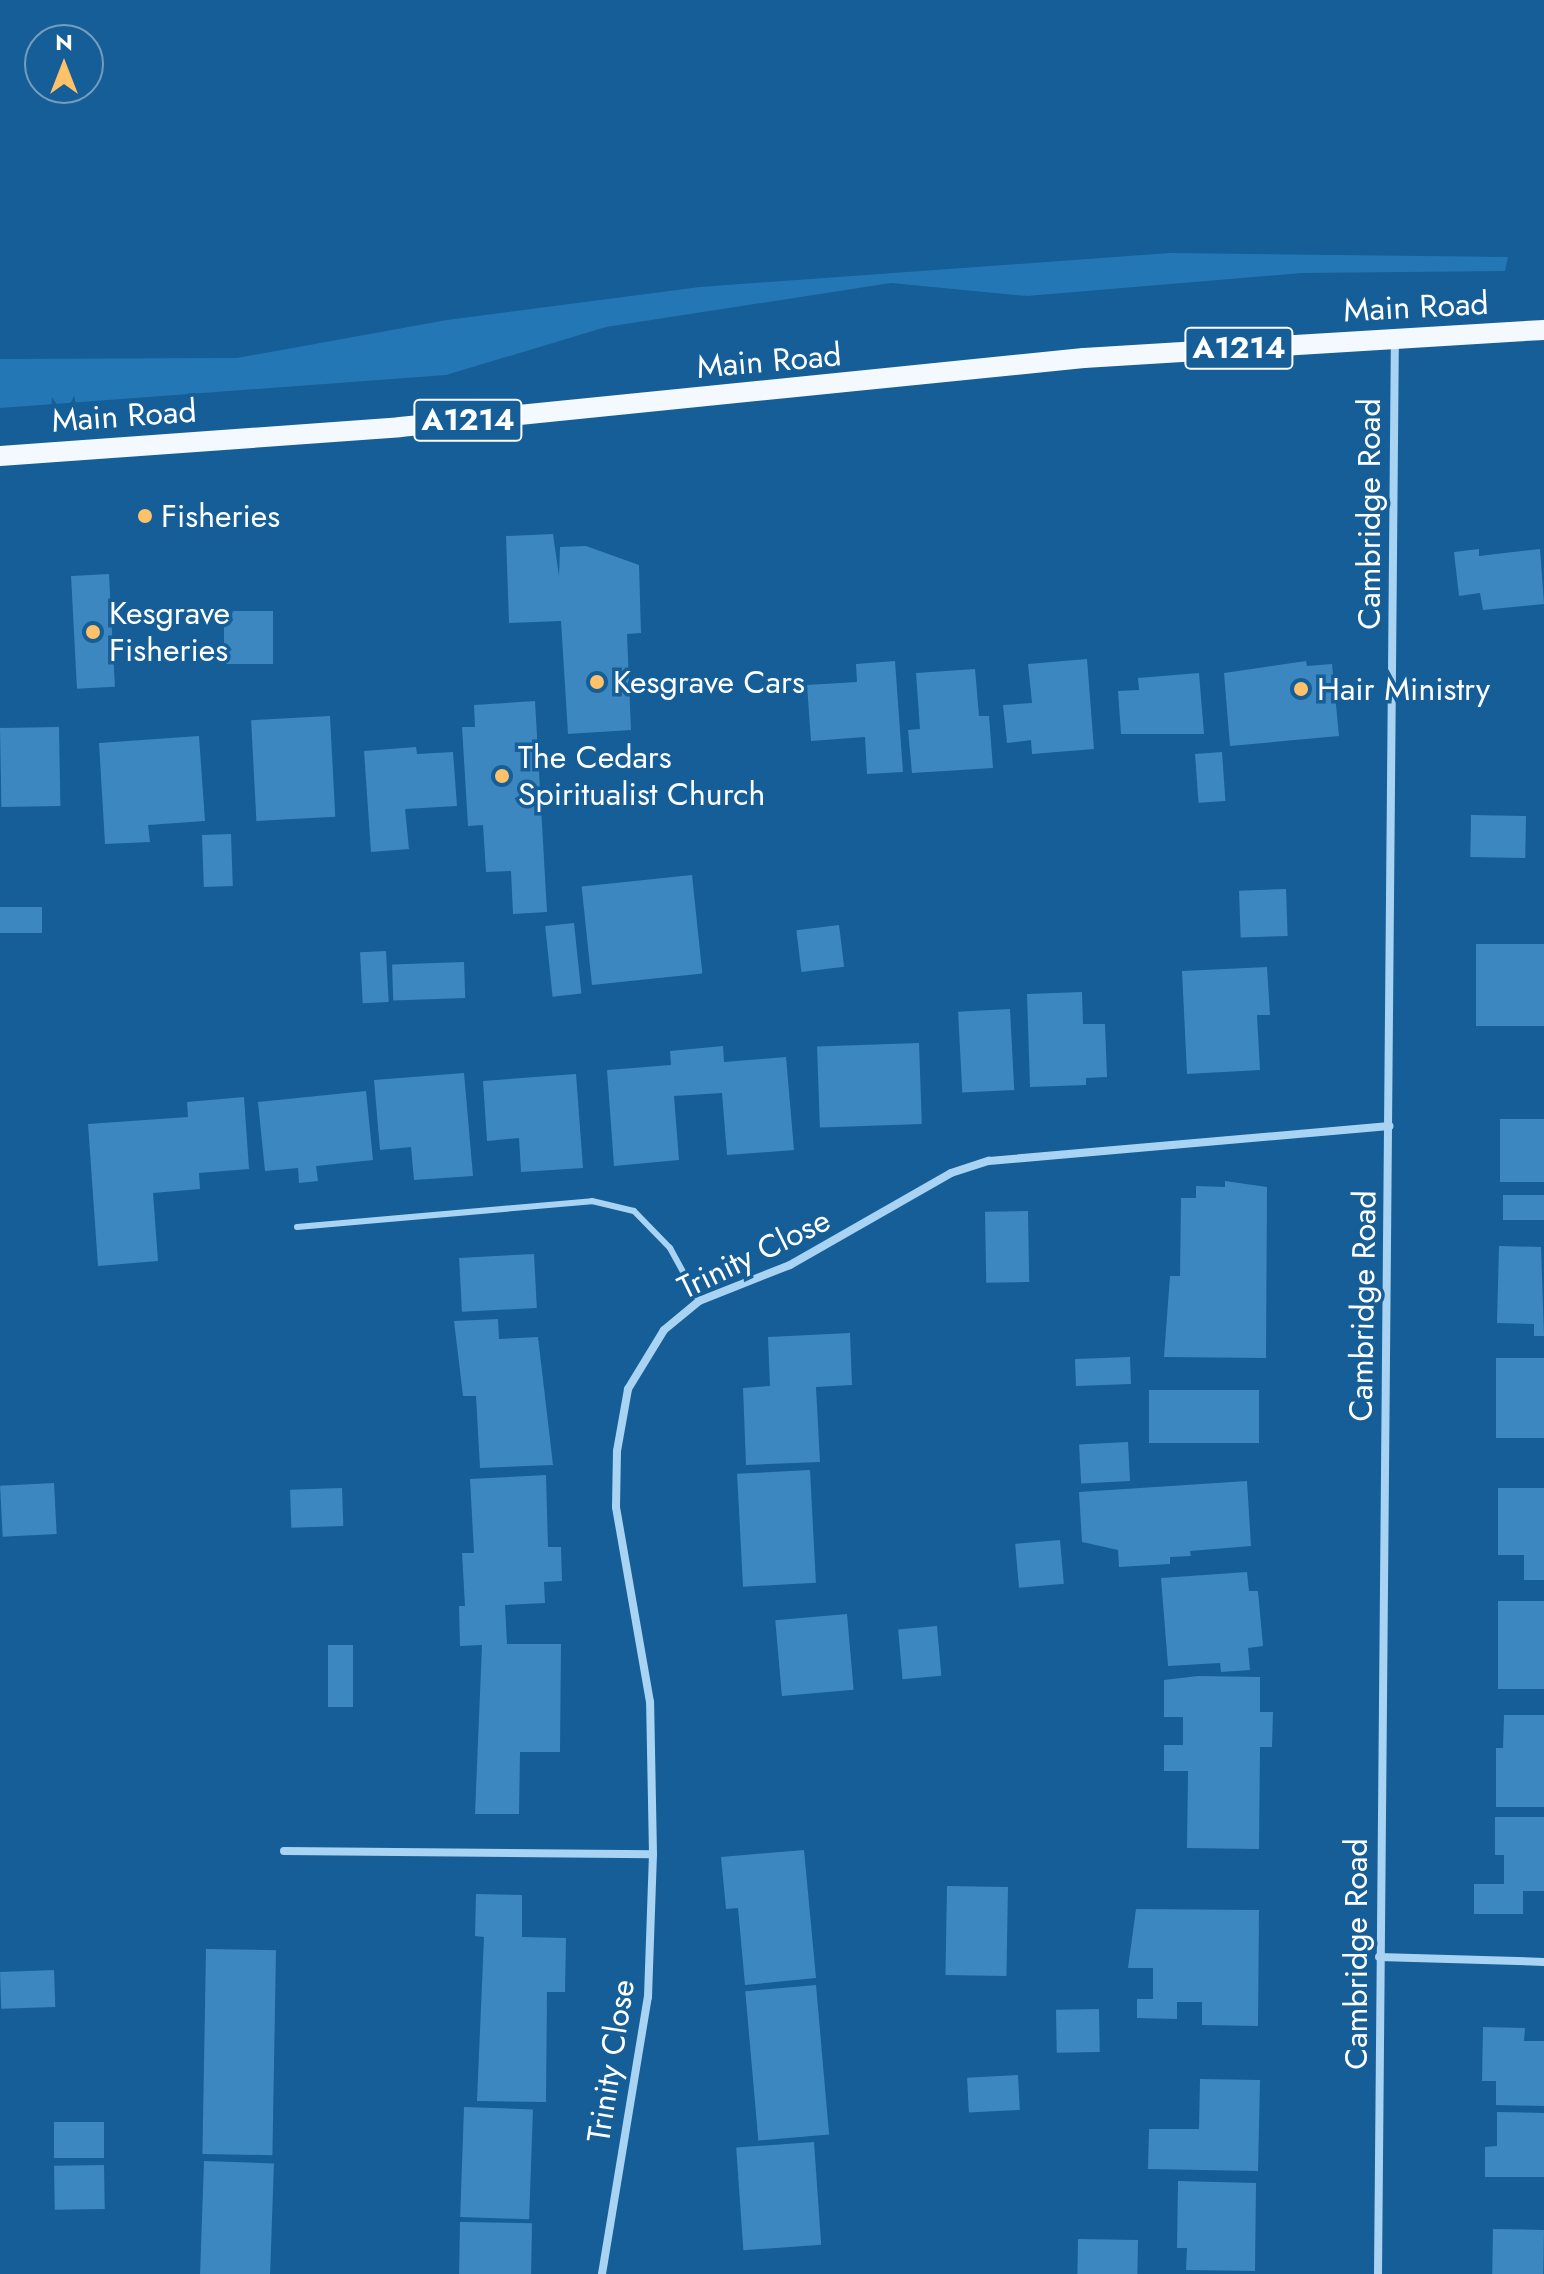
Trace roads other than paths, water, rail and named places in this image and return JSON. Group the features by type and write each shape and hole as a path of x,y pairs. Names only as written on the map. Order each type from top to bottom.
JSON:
{"main road":[{"name":"Main Road","path":"0,456 415,425 1084,358 1544,330"}],"street":[{"name":"Cambridge Road","path":"1378,2274 1395,338"},
{"name":"Trinity Close","path":"602,2274 648,1997 653,1854 650,1702 616,1507 617,1451 628,1389 664,1330 699,1301 790,1265 951,1173 989,1161 1389,1126"},
{"path":"284,1851 653,1854"},
{"path":"1379,1957 1544,1962"}],"lane":[{"path":"297,1227 592,1201 634,1211 670,1248 699,1301"}],"place":[{"name":"Fisheries","path":"145,516"},
{"name":"Kesgrave Fisheries","path":"93,632"},
{"name":"Kesgrave Cars","path":"597,682"},
{"name":"Hair Ministry","path":"1301,689"},
{"name":"The Cedars Spiritualist Church","path":"502,776"}]}
